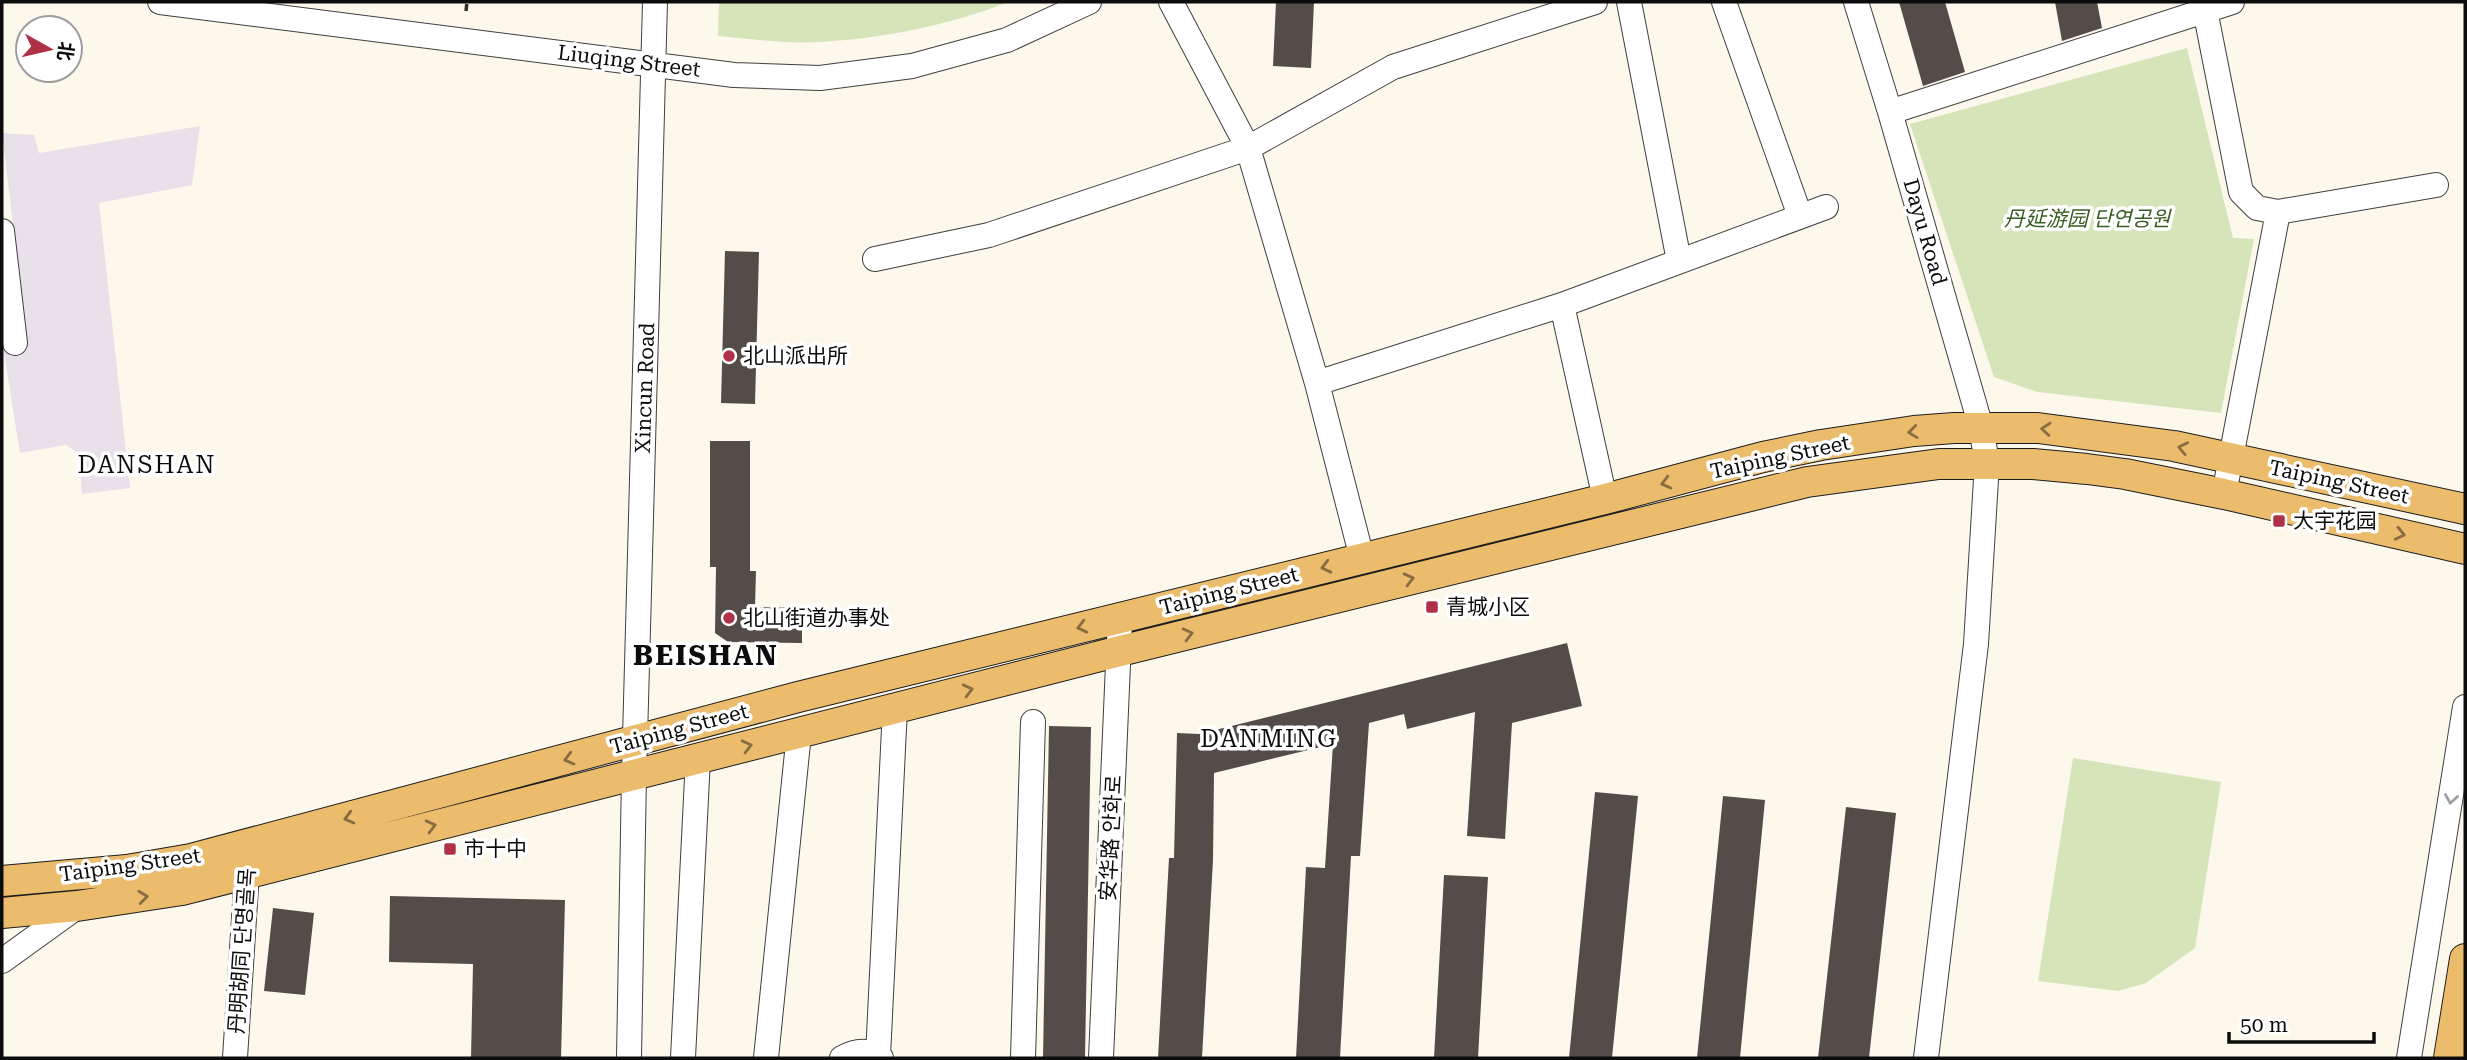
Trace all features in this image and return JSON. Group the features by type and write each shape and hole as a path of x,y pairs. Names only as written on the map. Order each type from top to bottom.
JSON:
{"main road":[{"name":"Taiping Street","path":"2,913 158,895 248,859 635,741 798,697 1605,499 1788,451 1914,431 1980,427 2038,428 2112,436 2231,458 2465,509"},
{"name":"Taiping Street","path":"2,881 127,870 172,863 248,859 634,775 1120,651 1807,482 1939,464 2033,464 2125,474 2465,549"},
{"path":"2449,1058 2465,959"}],"street":[{"name":"Liuqing Street","path":"160,2 734,75 820,78 925,63 1007,40 1089,2"},
{"name":"Xincun Road","path":"629,1058 634,775 656,2"},
{"path":"1171,2 1248,148 1317,383 1362,558"},
{"path":"875,259 989,235 1248,148 1393,67 1595,2"},
{"path":"1629,2 1679,261"},
{"path":"1724,2 1800,216"},
{"name":"Dayu Road","path":"1856,2 1980,427 1987,463 1976,644 1926,1058"},
{"path":"1890,112 2159,13 2205,10 2232,2"},
{"path":"2205,10 2241,192 2257,208 2278,212 2436,185"},
{"path":"1317,383 1562,305 1826,207"},
{"path":"2224,494 2278,212"},
{"path":"2,231 15,343"},
{"path":"1562,305 1605,499"},
{"name":"安华路 안화로","path":"1101,1058 1120,618"},
{"path":"2409,1058 2465,707"},
{"path":"842,1058 860,1051 879,1057 895,708"},
{"path":"1023,1058 1033,722"},
{"path":"766,1058 799,733"},
{"path":"683,1058 698,758"},
{"name":"丹明胡同 단명골목","path":"235,1058 248,859"},
{"path":"2,961 127,870"}],"path":[{"path":"466,11 467,2"}],"shaded area":[{"path":"200,126 192,185 99,203 130,488 82,494 79,454 66,445 20,453 2,341 2,320 24,316 2,133 34,135 39,153"}],"green space":[{"path":"719,2 1008,2 963,18 915,30 866,38 807,42 718,36"},
{"name":"丹延游园 단연공원","path":"2187,48 2233,238 2254,239 2221,413 2037,392 1994,377 1910,124"},
{"path":"2073,758 2221,782 2195,948 2146,983 2118,991 2038,981"}],"building":[{"path":"1276,2 1314,2 1311,68 1273,66"},
{"path":"1899,2 1945,2 1965,72 1923,86"},
{"path":"2055,2 2097,2 2102,28 2062,41"},
{"path":"725,251 759,252 755,404 721,403"},
{"path":"710,441 750,441 750,571 756,571 755,607 802,608 802,643 728,642 715,633 716,567 710,567"},
{"path":"1567,643 1582,706 1512,723 1505,839 1467,836 1475,712 1407,729 1404,714 1369,723 1360,856 1351,856 1340,1058 1296,1058 1306,867 1325,868 1333,744 1214,773 1213,860 1202,1058 1158,1058 1169,858 1174,858 1177,733 1199,734"},
{"path":"1049,726 1091,727 1085,1058 1043,1058"},
{"path":"1595,792 1638,796 1612,1058 1569,1058"},
{"path":"1723,796 1765,800 1740,1058 1697,1058"},
{"path":"1846,807 1896,813 1869,1058 1818,1058"},
{"path":"1444,875 1488,877 1478,1058 1434,1058"},
{"path":"390,896 565,900 561,1058 471,1058 473,964 389,962"},
{"path":"273,908 314,913 305,995 264,991"}],"place":[{"name":"北山派出所","path":"729,356"},
{"name":"大宇花园","path":"2279,521"},
{"name":"青城小区","path":"1432,607"},
{"name":"北山街道办事处","path":"729,618"},
{"name":"市十中","path":"450,849"}],"district":[{"name":"DANSHAN","path":"147,465"},
{"name":"BEISHAN","path":"706,655"},
{"name":"DANMING","path":"1269,739"}]}
